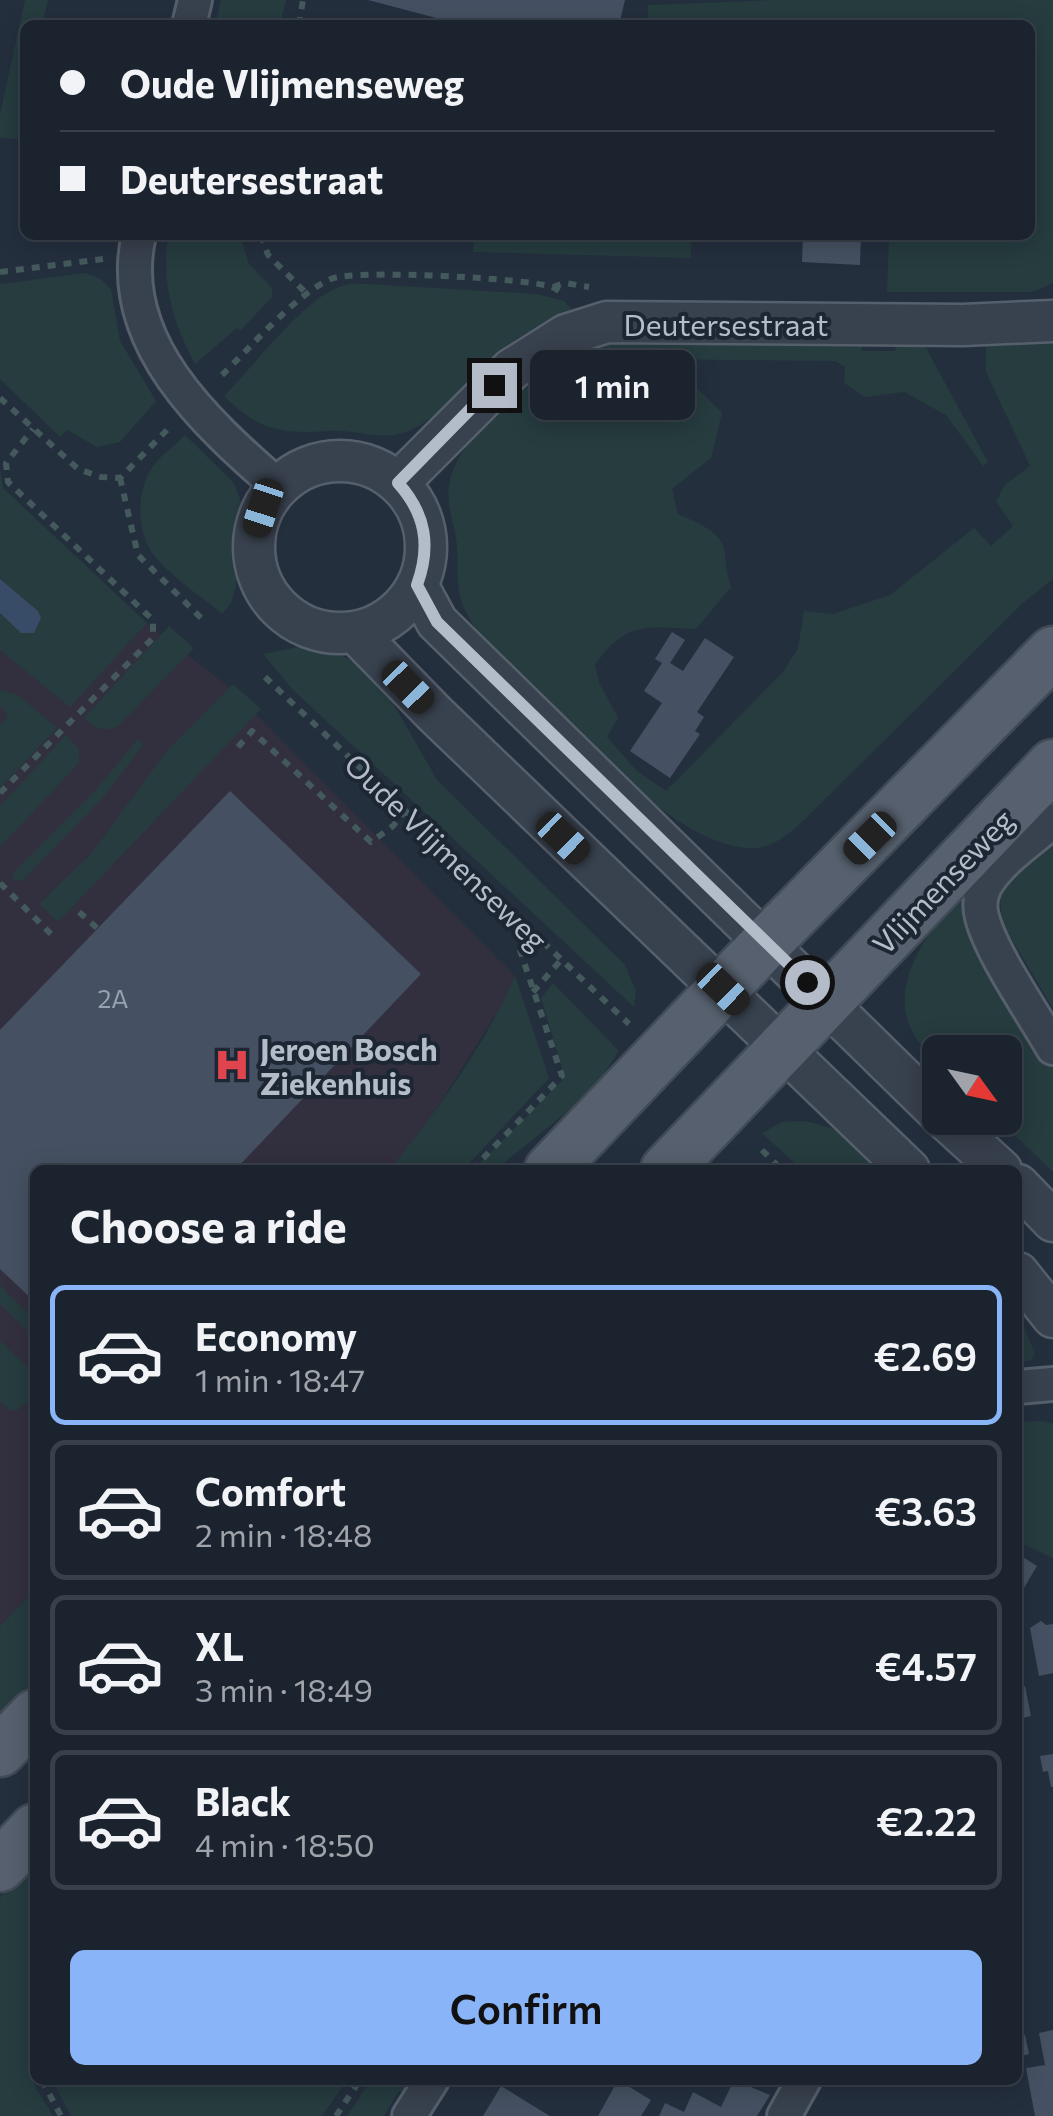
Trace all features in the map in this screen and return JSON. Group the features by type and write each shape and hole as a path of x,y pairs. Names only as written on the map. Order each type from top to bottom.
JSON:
{"main road":[{"path":"555,1165 767,942 1053,652"},
{"name":"Vlijmenseweg","path":"671,1165 1053,764"},
{"path":"0,1751 30,1720"},
{"path":"0,1866 30,1834"}],"street":[{"path":"137,245 140,308 154,352 187,396 278,486"},
{"name":"Deutersestraat","path":"398,483 512,369 566,335 607,322 962,325 1053,321"},
{"path":"338,461 369,466 398,483 419,513 426,549 417,585 409,599 385,621 355,632 325,632 296,622 277,607 262,586 254,560 254,534 263,508 278,486 305,468 338,461"},
{"path":"417,585 437,622 922,1096"},
{"path":"355,632 435,714 905,1165"},
{"path":"1053,820 996,872 984,888 980,904 995,946 1053,1048"},
{"path":"963,1135 996,1165"},
{"path":"1022,1189 1053,1220"},
{"path":"1022,1278 1053,1317"},
{"path":"1022,1387 1053,1384"},
{"path":"409,2116 429,2085"},
{"path":"784,2116 801,2085"}],"path":[{"path":"263,240 268,255 308,294"},
{"path":"0,272 137,245"},
{"path":"222,375 308,294 332,278 353,274 503,280 552,287"},
{"path":"0,398 78,469 101,477 120,478 167,430"},
{"path":"0,794 153,638 153,620 8,482 6,463 32,429"},
{"path":"120,478 138,555 204,620"},
{"name":"Oude Vlijmenseweg","path":"265,676 630,1025"},
{"path":"238,747 252,731 370,842 394,826 405,811"},
{"path":"0,883 54,937"},
{"path":"79,912 97,928"},
{"path":"477,1165 562,1076 518,944 530,930"},
{"path":"532,993 561,960"},
{"path":"762,1150 777,1165"},
{"path":"45,2085 61,2116"},
{"path":"336,2116 357,2085"}],"shaded area":[{"name":"Jeroen Bosch Ziekenhuis","path":"0,579 38,611 127,645 147,623 230,688 515,976 503,1003 425,1127 393,1165 30,1165 30,1595 0,1626"}],"green space":[{"path":"25,0 48,0 43,20 21,20"},
{"path":"221,0 286,0 281,20 216,20"},
{"path":"774,0 1053,0 1053,283 1032,292 887,292 889,240 1035,240 1035,20 648,20 648,5"},
{"path":"20,23 17,139 0,138 0,114"},
{"path":"167,240 242,240 249,264 272,288 272,297 241,330 237,328 195,364 171,302"},
{"path":"474,240 691,240 691,258 473,252"},
{"path":"86,273 101,279 111,289 120,341 156,401 120,442 97,447 67,430 60,437 0,379 0,284"},
{"path":"367,284 537,294 564,301 574,311 512,342 433,417 406,432 377,435 272,428 249,417 224,396 312,303 342,286"},
{"path":"1053,334 1053,579 1023,603 799,825 775,842 761,848 723,843 664,811 524,685 490,648 462,604 449,501 455,466 483,425 502,406 565,360 621,342 861,340 862,351 895,351 897,340 913,341 926,348 988,462 983,466 946,415 904,392 865,397 844,383 845,367 835,361 631,359 642,379 690,381 722,413 711,458 672,489 678,514 708,529 720,540 731,587 696,629 639,629 617,640 595,665 599,682 618,718 607,737 637,771 666,791 783,672 798,648 804,611 833,614 890,595 974,528 991,546 1013,526 996,501 1005,485 1030,466 986,372 986,341"},
{"path":"185,435 233,482 243,506 236,586 231,603 222,614 156,558 141,523 141,497 149,473 159,458"},
{"path":"0,470 3,488 147,623 70,707 0,650 0,613 21,633 38,611 0,579"},
{"path":"169,626 194,648 118,726 100,728 84,718"},
{"path":"303,646 361,665 382,684 437,780 625,965 636,991 634,1007 292,689 263,654"},
{"path":"233,684 261,709 58,922 39,904 91,854 166,752"},
{"path":"0,690 18,695 57,728 0,788 0,725 9,715 0,706"},
{"path":"66,735 79,749 79,763 0,847 0,806"},
{"path":"138,739 144,744 102,799 22,881 13,880 13,873 94,792"},
{"path":"1053,833 1053,1009 1002,923 999,885"},
{"path":"966,885 972,927 1053,1066 1053,1172 1015,1135 1022,1135 1022,1035 922,1035 922,1046 908,1020 908,979 915,958"},
{"path":"515,976 549,1078 468,1165 393,1165 459,1077"},
{"path":"553,983 619,1051 597,1084 577,1104 501,1165 478,1165 565,1078 541,998"},
{"path":"803,1121 829,1128 888,1165 797,1165 762,1133 782,1122"},
{"path":"0,1286 30,1315 30,1333 0,1304"},
{"path":"1022,1327 1035,1353 1032,1360 1022,1362"},
{"path":"0,1341 30,1369 30,1400 16,1411 0,1401"},
{"path":"1022,1422 1053,1424 1053,1558 1022,1544"},
{"path":"30,1595 30,1688 0,1718 0,1626"},
{"path":"30,1866 30,2085 36,2085 53,2116 0,2116 0,1897"},
{"path":"55,2085 344,2085 322,2116 71,2116"},
{"path":"368,2085 415,2085 408,2096 399,2091 384,2116 347,2116"}],"water":[{"path":"0,579 38,611 41,618 34,633 21,633 0,613"}],"building":[{"path":"368,0 625,0 620,20 444,20"},
{"path":"803,240 861,240 860,265 802,262"},
{"path":"672,632 685,640 670,663 683,671 705,638 734,657 697,712 704,717 695,731 700,734 670,778 630,751 662,703 644,691 662,663 655,659"},
{"path":"230,791 421,974 240,1165 30,1165 30,1297 0,1269 0,1030"},
{"path":"1022,1557 1037,1566 1022,1591"},
{"path":"1041,1621 1053,1624 1053,1673 1039,1676 1030,1628"},
{"path":"1025,1686 1031,1716 1022,1718"},
{"path":"1053,1754 1053,1787 1051,1787 1040,1756"},
{"path":"1053,2030 1053,2116 1035,2116 1026,2068 1045,2065 1039,2033"},
{"path":"1022,2035 1029,2054 1022,2056"},
{"path":"615,2085 626,2085 651,2100 641,2116 598,2116"},
{"path":"732,2085 746,2085 770,2095 757,2116 659,2116 665,2103 684,2112 693,2092 721,2107"},
{"path":"501,2086 540,2110 550,2116 483,2116"}],"place":[{"name":"Jeroen Bosch Ziekenhuis","path":"232,1065"}],"route":[{"path":"494,385 398,483 419,513 424,530 426,549 417,585 437,622 807,982"}]}
